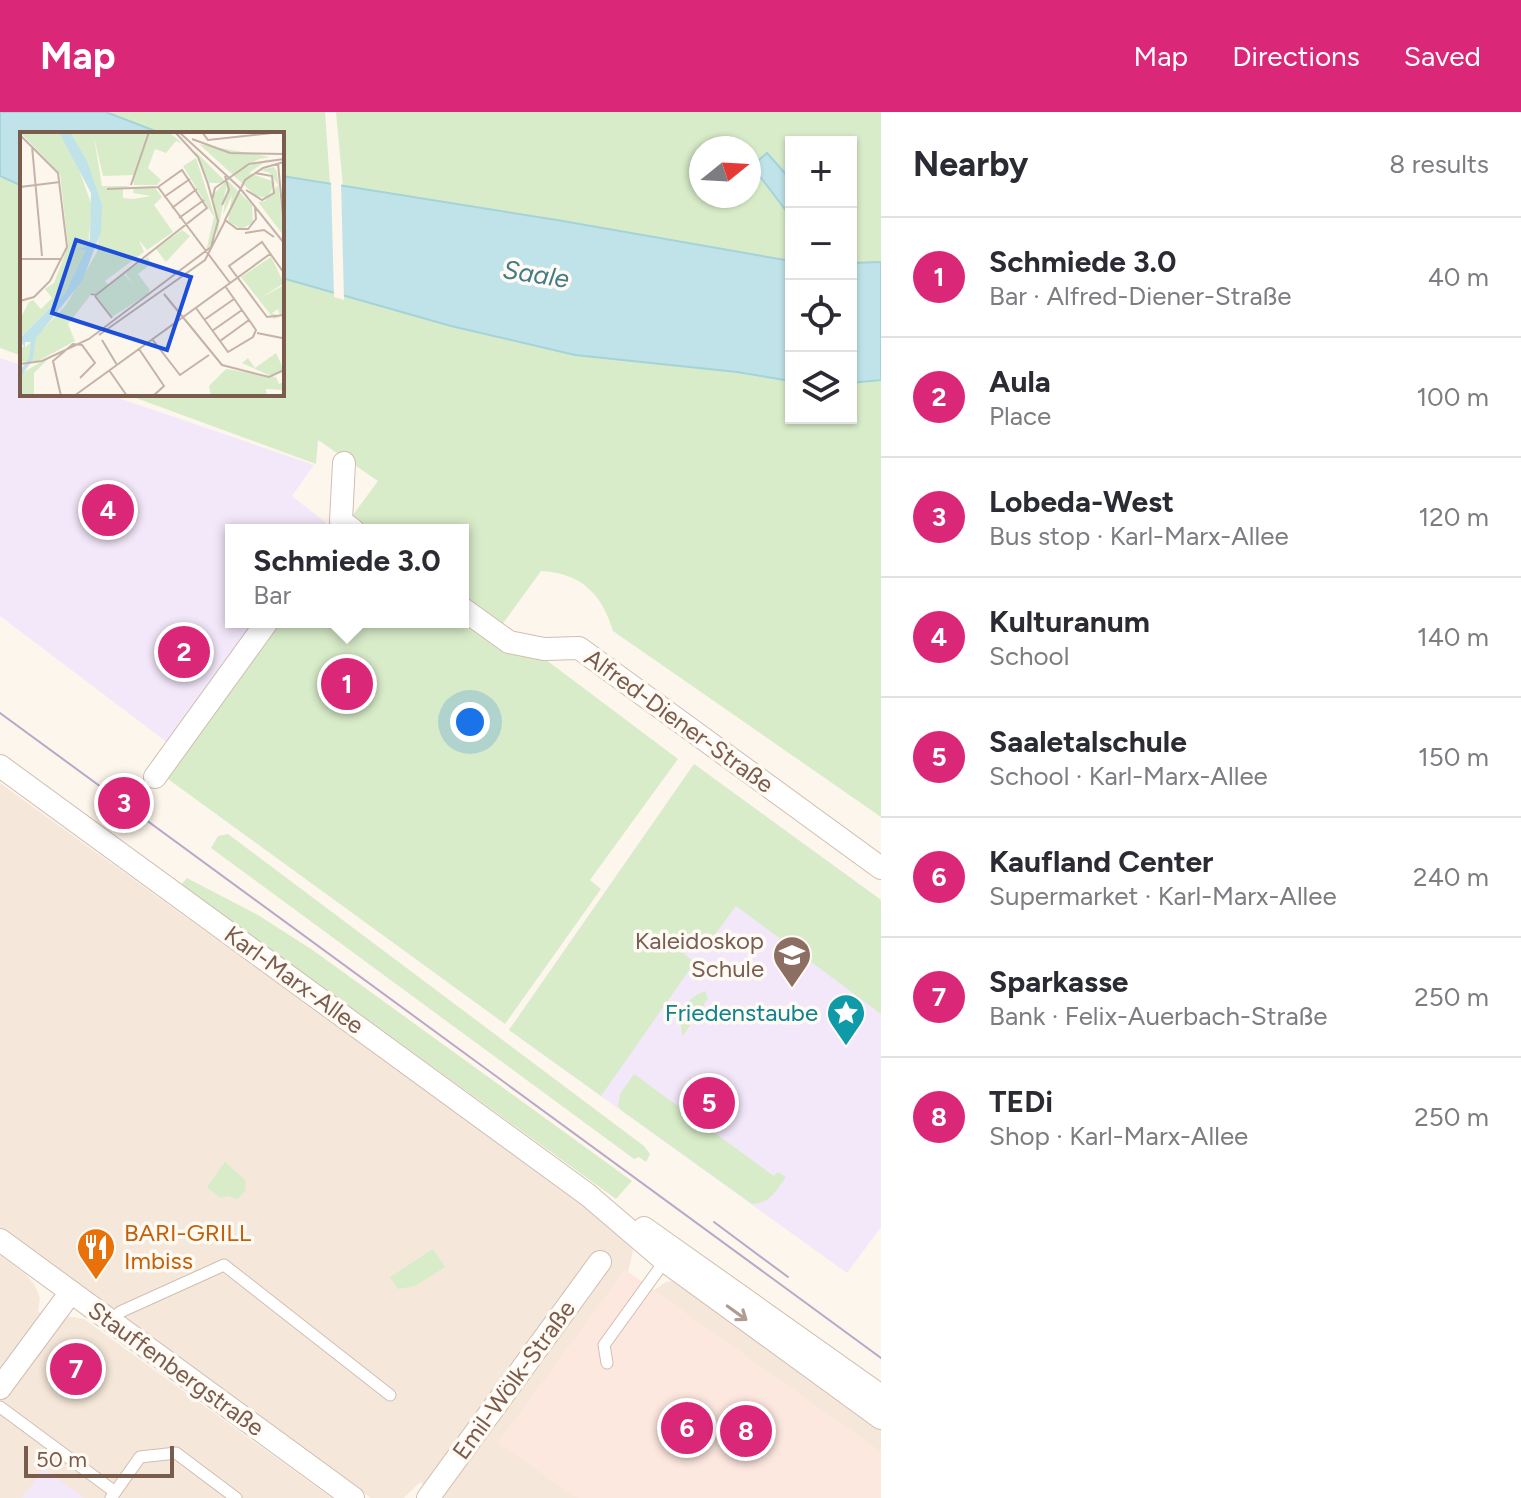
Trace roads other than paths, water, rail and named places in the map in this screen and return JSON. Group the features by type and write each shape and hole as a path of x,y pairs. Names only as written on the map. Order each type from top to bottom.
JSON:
{"street":[{"path":"344,463 344,524"},
{"name":"Alfred-Diener-Straße","path":"469,613 509,642 544,649 579,648 881,868"},
{"path":"155,777 263,628"},
{"name":"Karl-Marx-Allee","path":"0,766 670,1255 881,1418"},
{"name":"Stauffenbergstraße","path":"0,1240 353,1498"},
{"name":"Karl-Marx-Allee","path":"670,1255 881,1396"},
{"name":"Emil-Wölk-Straße","path":"428,1498 600,1262"},
{"path":"0,1388 71,1292"}],"lane":[{"path":"607,1363 604,1345 670,1255"},
{"path":"112,1322 120,1312 224,1265 390,1395"},
{"path":"615,1328 618,1348"},
{"path":"0,1407 113,1495 140,1457 176,1453 236,1498"}],"water":[{"path":"0,112 106,112 158,132 20,132 20,185 0,176"},
{"path":"767,153 785,173 785,209 761,178 761,158"},
{"name":"Saale","path":"284,176 785,260 785,380 575,355 451,326 284,279"},
{"path":"881,262 881,380 857,382 857,263"}],"tram line":[{"path":"0,713 881,1358"},
{"path":"714,1222 788,1277"}],"place":[{"name":"Kulturanum","path":"108,510"},
{"name":"Aula","path":"184,652"},
{"name":"Schmiede 3.0","path":"347,684"},
{"name":"Lobeda-West","path":"124,803"},
{"name":"Kaleidoskop Schule","path":"792,989"},
{"name":"Friedenstaube","path":"846,1047"},
{"name":"Saaletalschule","path":"709,1103"},
{"name":"BARI-GRILL Imbiss","path":"96,1281"},
{"name":"Sparkasse","path":"76,1369"},
{"name":"Kaufland Center","path":"687,1428"},
{"name":"TEDi","path":"746,1431"}]}
